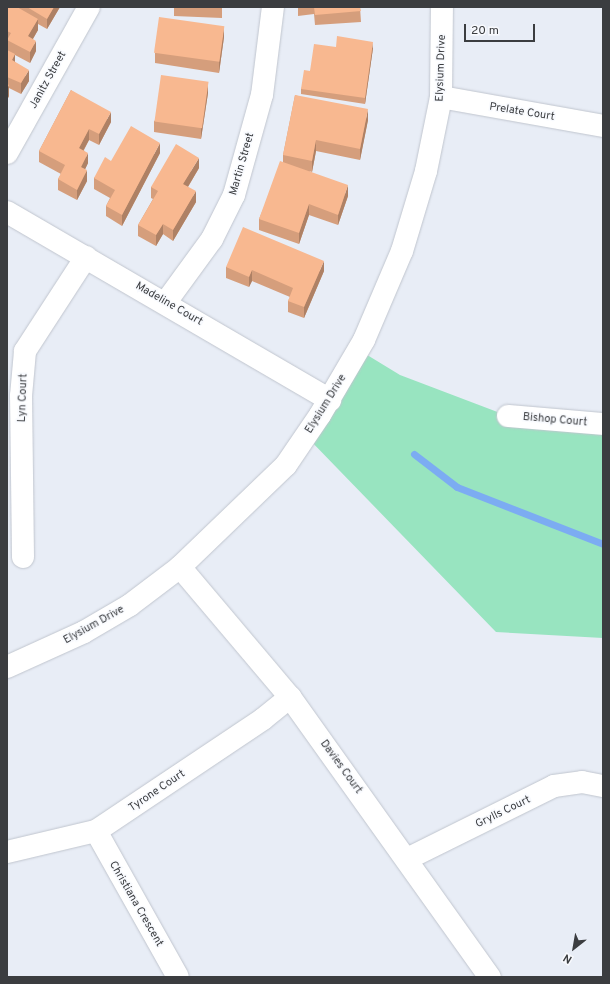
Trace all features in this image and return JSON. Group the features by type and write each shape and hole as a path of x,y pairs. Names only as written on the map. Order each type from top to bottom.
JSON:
{"street":[{"name":"Janitz Street","path":"7,153 89,7"},
{"name":"Martin Street","path":"166,302 212,239 234,195 262,95 273,7"},
{"name":"Elysium Drive","path":"7,667 84,632 130,605 180,566 286,465 330,400 364,340 402,251 426,171 441,97 442,7"},
{"name":"Prelate Court","path":"441,97 603,126"},
{"name":"Madeline Court","path":"7,212 166,302 330,400"},
{"name":"Lyn Court","path":"23,557 21,396 25,351 86,257"},
{"name":"Bishop Court","path":"508,416 603,424"},
{"name":"Davies Court","path":"180,566 290,697 490,977"},
{"name":"Tyrone Court","path":"7,852 96,831 263,719 290,697"},
{"name":"Grylls Court","path":"407,859 554,786 582,782 603,786"},
{"name":"Christiana Crescent","path":"96,831 178,977"}],"green space":[{"path":"359,350 400,375 508,416 603,424 603,638 496,632 306,436"}],"building":[{"path":"7,7 17,7 38,19 28,36 36,41 30,52 7,40 11,33 7,31"},
{"path":"27,7 54,7 47,19"},
{"path":"314,7 360,7 361,11 315,15"},
{"path":"159,17 224,26 219,62 154,53"},
{"path":"337,36 373,42 365,98 301,89 304,70 310,71 314,44 336,47"},
{"path":"7,50 15,54 12,60 29,70 21,83 7,77"},
{"path":"161,75 209,82 202,128 154,122"},
{"path":"71,90 111,112 99,134 89,129 79,148 88,153 81,167 87,170 77,190 58,179 65,165 39,151"},
{"path":"295,95 368,109 360,149 316,140 312,161 283,155"},
{"path":"131,126 160,143 122,215 106,206 115,190 94,178 105,157 111,161"},
{"path":"176,144 199,158 183,184 196,191 173,230 163,224 156,235 138,225 158,191 151,187"},
{"path":"280,161 348,185 338,215 309,204 299,233 259,219"},
{"path":"243,227 324,261 304,307 288,301 293,288 252,270 249,277 226,267"}],"waterway":[{"path":"414,454 457,487 603,544"}]}
